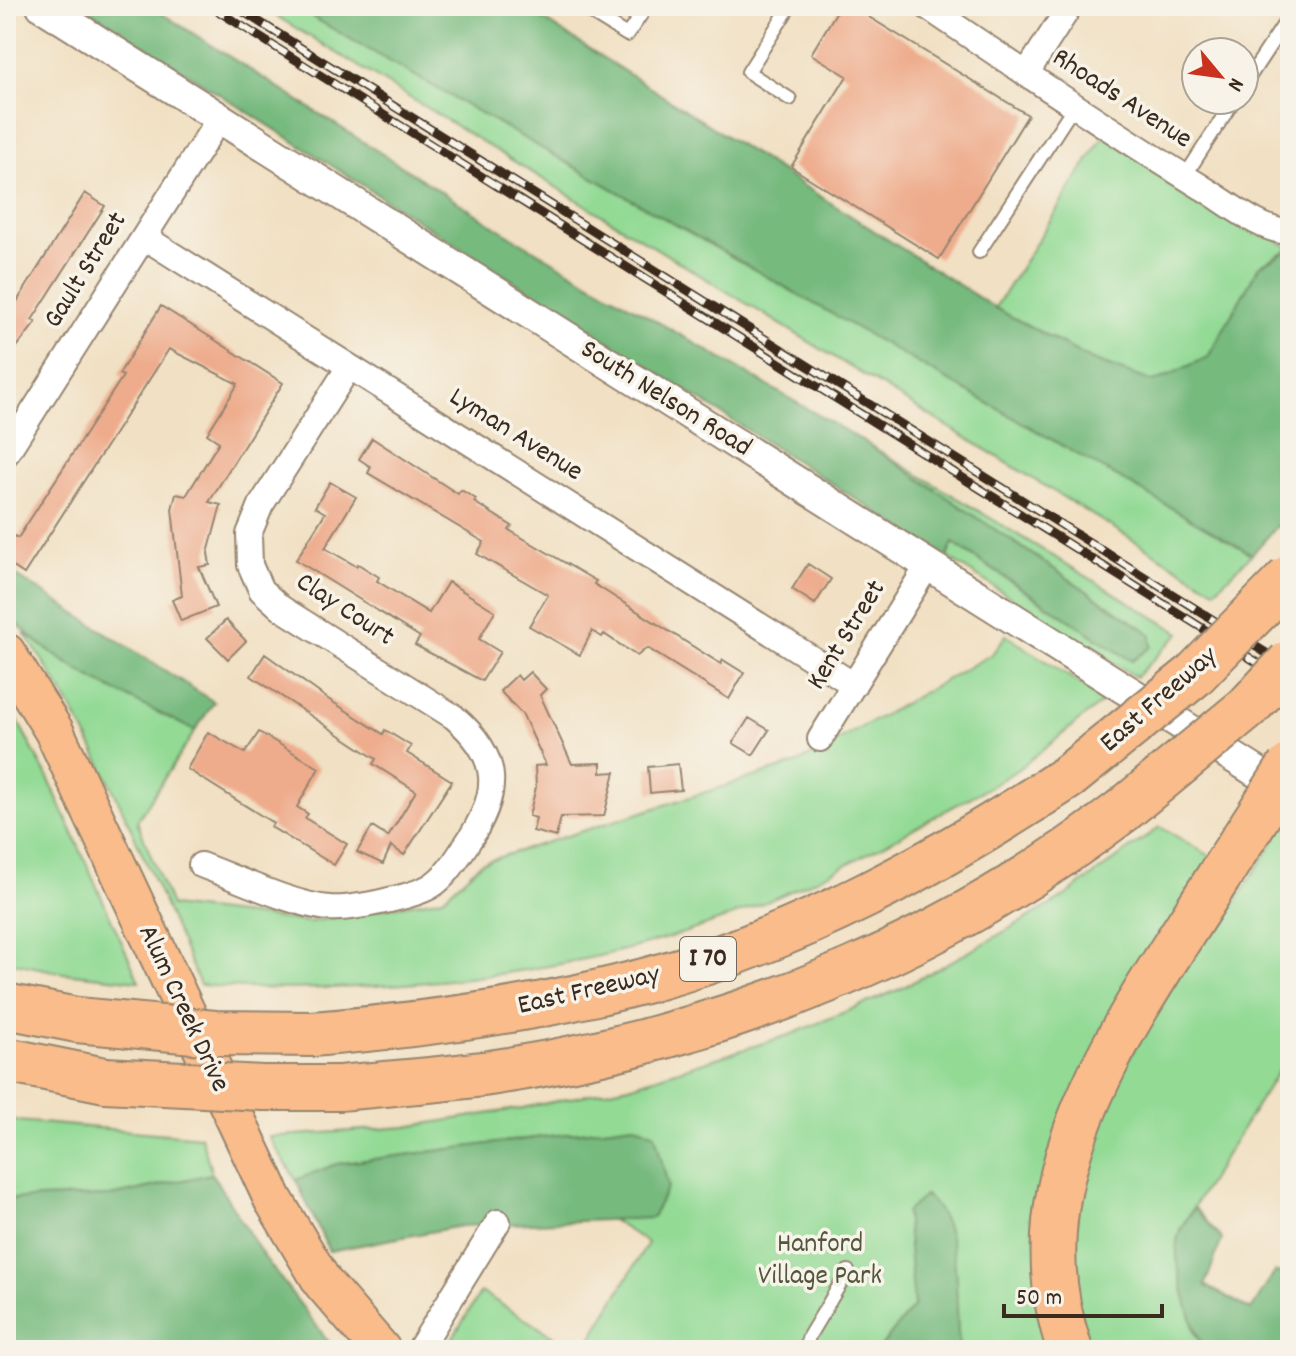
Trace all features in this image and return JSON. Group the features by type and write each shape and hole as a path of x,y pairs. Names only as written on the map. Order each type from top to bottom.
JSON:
{"highway":[{"name":"East Freeway","path":"6,1006 77,1020 215,1033 312,1034 489,1015 652,979 798,927 876,892 984,831 1068,777 1193,676 1290,577"},
{"name":"East Freeway","path":"6,1060 105,1080 263,1088 339,1088 496,1072 670,1035 748,1012 864,965 958,918 1049,863 1122,811 1247,708 1290,662"},
{"path":"1070,1350 1060,1323 1052,1241 1068,1150 1102,1067 1290,766"},
{"path":"6,1091 105,1080"}],"main road":[{"name":"Alum Creek Drive","path":"6,653 54,731 273,1199 323,1283 381,1350"}],"street":[{"name":"South Nelson Road","path":"42,6 1290,793"},
{"name":"Rhoads Avenue","path":"926,6 1074,106 1249,216 1281,232 1290,232"},
{"path":"1026,74 1070,6"},
{"name":"Gault Street","path":"6,454 219,119"},
{"name":"Lyman Avenue","path":"144,237 854,685"},
{"name":"Clay Court","path":"201,865 312,905 330,908 349,906 430,887 451,868 473,835 489,802 492,783 482,745 454,717 281,608 261,590 250,565 249,534 261,505 349,367"},
{"name":"Kent Street","path":"820,739 928,565"},
{"path":"419,1350 498,1222"}],"lane":[{"path":"580,6 627,35 647,6"},
{"path":"790,6 748,72 790,99"},
{"path":"1260,61 1290,15"},
{"path":"979,252 1074,106"},
{"path":"1185,176 1224,116"},
{"path":"805,1350 809,1336 848,1271"}],"green space":[{"path":"81,6 150,6 517,240 863,441 1151,634 1151,647 1132,661 953,543 947,557"},
{"path":"260,6 293,6 1252,554 1215,590"},
{"path":"293,6 522,6 995,308 1092,360 1154,382 1208,357 1259,266 1290,249 1290,512 1252,554"},
{"path":"1106,132 1290,248 1259,266 1208,357 1154,383 1092,360 995,308"},
{"path":"863,441 1180,633 1136,677 947,557 952,543 1132,661 1151,634"},
{"path":"6,569 214,702 195,731 94,680 26,632 6,612"},
{"path":"24,633 64,661 195,731 137,821 171,906 309,922 443,898 481,863 798,763 992,654 1006,635 1105,700 1015,771 891,841 783,895 670,937 582,960 417,983 304,988 200,985 99,760 76,716"},
{"path":"6,699 49,780 139,981 63,973 6,961"},
{"path":"1290,816 1290,1052 1180,1229 1193,1330 1205,1350 1090,1350 1073,1284 1079,1179 1121,1072 1187,958 1229,912"},
{"name":"Hanford Village Park","path":"1160,827 1214,858 1081,1091 1057,1350 960,1350 913,1268 914,1306 878,1350 584,1350 648,1243 612,1220 651,1217 655,1134 634,1125 337,1164 296,1180 269,1137 406,1127 523,1108 629,1086 792,1034 900,989 976,948 1062,898"},
{"path":"6,1120 201,1137 212,1174 111,1196 6,1199"},
{"path":"634,1125 655,1134 668,1186 652,1218 461,1226 329,1251 296,1180 336,1164"},
{"path":"212,1174 262,1254 335,1350 6,1350 6,1199 111,1196"},
{"path":"925,1195 947,1227 952,1247 960,1350 878,1350 914,1306 906,1212"},
{"path":"1195,1208 1222,1239 1205,1285 1251,1310 1275,1272 1290,1273 1290,1350 1205,1350 1185,1297 1177,1252 1180,1232"},
{"path":"481,1292 576,1350 445,1350"}],"building":[{"path":"840,6 851,6 1028,115 939,259 791,167 847,76 811,54"},
{"path":"85,193 105,206 32,320 36,322 6,361 6,319"},
{"path":"161,306 283,383 209,502 221,505 208,553 210,565 199,567 216,607 181,621 172,600 182,596 172,509 176,494 186,496 219,442 207,434 238,384 169,349 24,574 6,562 6,549 14,536 18,538 123,376 119,374"},
{"path":"372,438 458,494 461,490 476,499 474,502 512,526 509,530 596,581 594,584 721,664 723,660 744,673 729,699 647,648 637,656 604,634 602,637 592,631 580,655 529,626 548,595 477,554 484,542 368,473 371,467 359,459"},
{"path":"330,482 356,497 325,548 379,577 377,581 429,613 448,582 495,611 479,639 500,652 482,681 415,645 420,637 296,560 325,513 315,507"},
{"path":"808,564 831,579 815,604 792,589"},
{"path":"226,620 246,641 228,659 207,638"},
{"path":"265,654 383,734 385,730 411,746 407,753 452,781 404,855 391,846 383,864 357,852 372,827 388,837 416,791 373,764 376,759 251,676"},
{"path":"530,672 546,689 540,695 572,764 601,763 601,773 615,772 604,816 561,817 556,837 533,831 536,818 529,816 536,787 535,766 546,765 523,715 500,691 517,675 521,680"},
{"path":"749,718 769,730 753,755 733,743"},
{"path":"208,732 245,753 259,732 319,768 297,807 308,814 305,818 347,844 334,865 271,827 273,823 187,769"},
{"path":"678,764 681,790 650,793 648,767"}],"railway":[{"path":"210,6 1290,683"},
{"path":"234,6 1290,668"}]}
